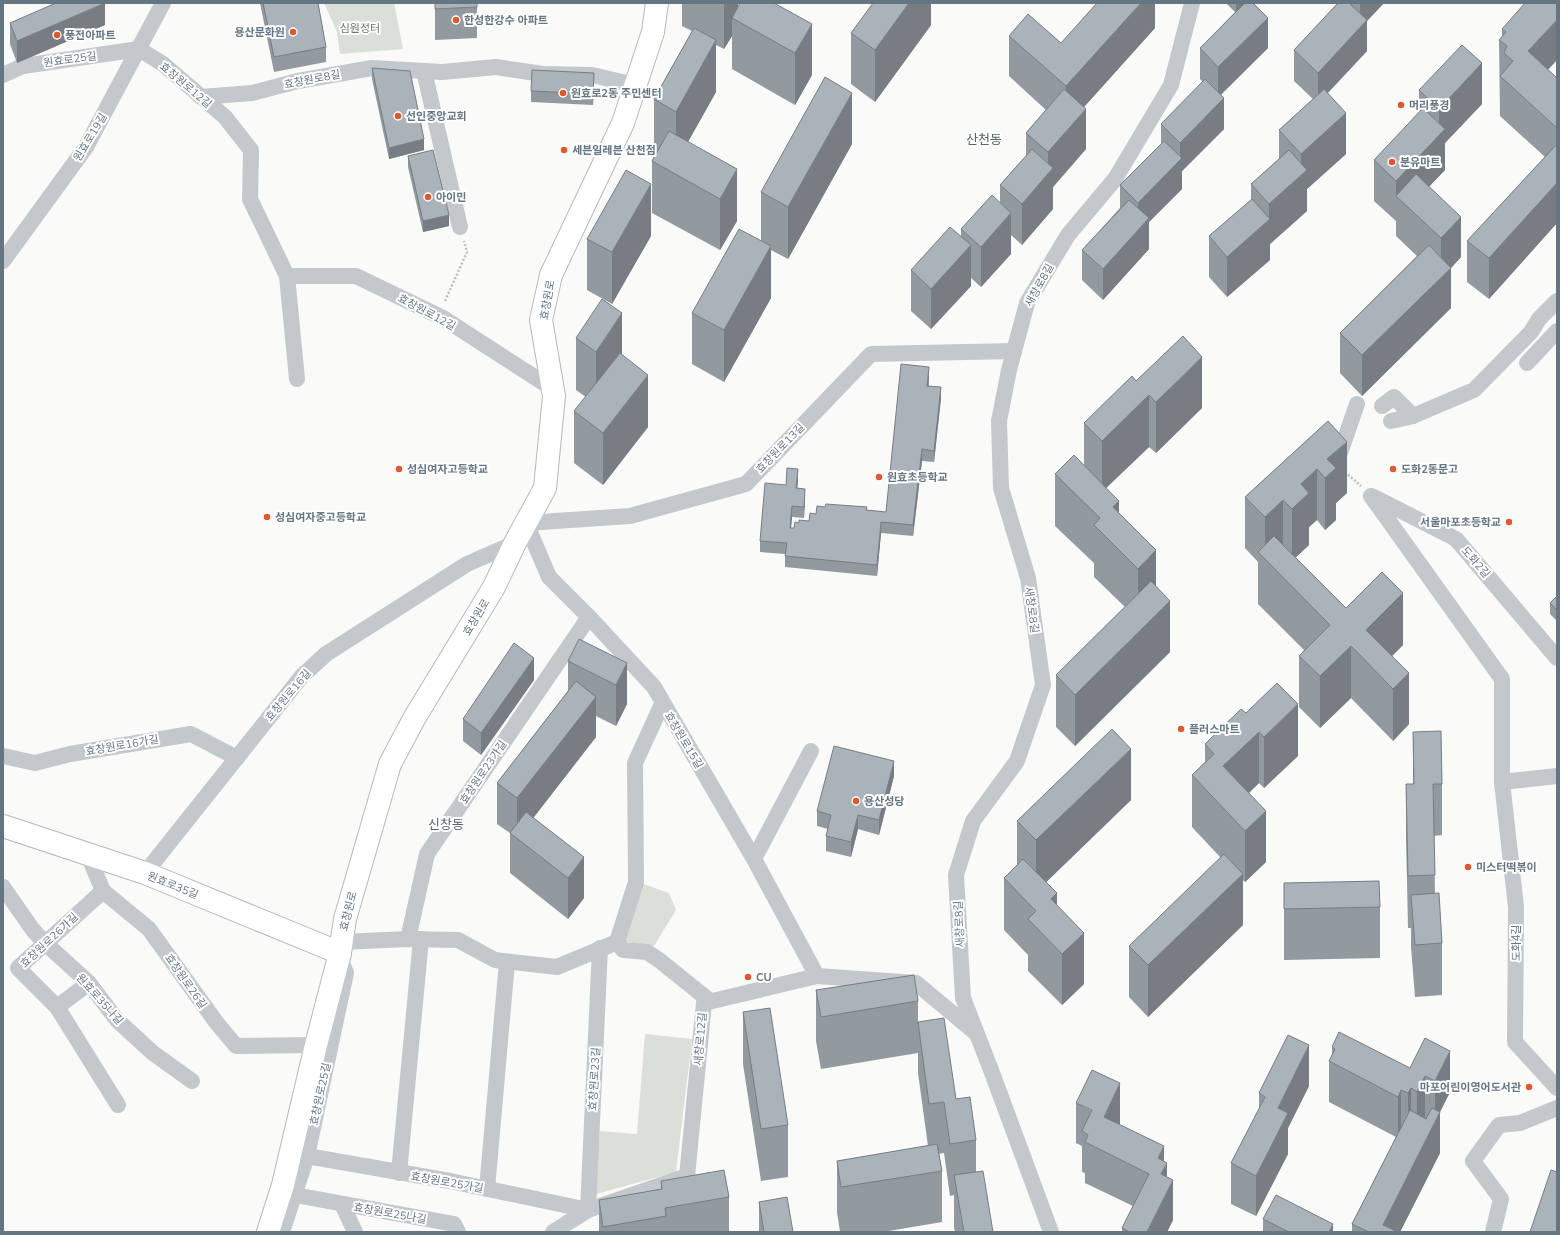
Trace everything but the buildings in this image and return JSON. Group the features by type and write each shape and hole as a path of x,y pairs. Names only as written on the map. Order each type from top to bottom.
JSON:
{"street":[{"name":"원효로19길","path":"3,261 86,147 163,3"},
{"name":"효창원로","path":"268,1232 283,1185 340,948 345,919 390,764 415,717 494,586 515,543 545,488 554,396 541,320 551,275 623,123 652,32 657,3"},
{"name":"새창로8길","path":"1051,1232 963,998 956,875 973,821 1016,761 1043,685 1028,578 1001,488 1000,421 1014,351 1027,303 1068,235 1115,179 1171,85 1192,3"},
{"name":"원효로25길","path":"3,75 23,66 139,49"},
{"name":"효창원로12길","path":"139,49 163,64 225,117 251,150 250,199 287,276 297,379"},
{"name":"효창원로8길","path":"201,97 252,93 298,81 372,68 442,72 496,67 543,74 592,75 635,85"},
{"path":"424,71 460,227"},
{"name":"효창원로12길","path":"287,276 356,276 443,318 553,389"},
{"path":"1391,421 1413,416 1474,390 1531,332 1539,318 1557,301"},
{"path":"1527,363 1557,331"},
{"name":"효창원로13길","path":"526,523 630,516 746,484 871,354 1014,351"},
{"path":"1382,406 1394,397 1413,416"},
{"path":"1336,463 1357,404"},
{"name":"도화2길","path":"1371,496 1456,539 1557,658"},
{"name":"도화4길","path":"1371,496 1502,679 1502,782 1516,907 1515,1042 1557,1088"},
{"name":"효창원로15길","path":"526,523 549,577 589,617 654,687 662,704 754,859 817,976"},
{"name":"효창원로16길","path":"145,874 302,676 326,654 467,564 515,543"},
{"name":"효창원로23가길","path":"414,939 426,854 589,617"},
{"path":"617,942 636,882 635,763 662,704"},
{"name":"효창원로16가길","path":"3,756 35,763 70,754 191,734 237,758"},
{"path":"754,859 811,751"},
{"path":"1502,782 1557,776"},
{"name":"원효로35길","path":"3,826 145,874 340,948"},
{"name":"효창원로26길","path":"88,854 103,890 149,929 216,1022 236,1046 316,1045"},
{"name":"원효로35나길","path":"3,887 33,930 89,983 117,1020 148,1049 192,1081"},
{"name":"효창원로26가길","path":"103,890 18,968 57,1007 118,1105"},
{"path":"399,1173 414,939"},
{"path":"340,948 414,939 458,940 495,960 557,967 617,942"},
{"path":"617,942 623,950 647,952 710,1001"},
{"name":"효창원로25길","path":"282,1232 295,1195 306,1156 346,974 340,948"},
{"name":"효창원로23길","path":"588,1210 600,948"},
{"path":"487,1189 507,962"},
{"name":"새창로12길","path":"553,1232 588,1210 687,1176 704,1003 817,976 916,983 977,1034"},
{"path":"57,1007 89,983"},
{"path":"1493,1232 1501,1199 1473,1161 1499,1125 1520,1123 1557,1108"},
{"name":"효창원로25가길","path":"306,1156 450,1181 588,1210"},
{"name":"효창원로25나길","path":"295,1195 454,1224 458,1232"},
{"name":"효창원로25나길","path":"342,1204 355,1232"}],"path":[{"path":"443,307 467,252 460,227"},
{"path":"1336,463 1371,496"}],"green space":[{"name":"심원정터","path":"324,3 394,3 403,49 340,54 337,32"},
{"path":"640,883 669,893 676,910 654,946 627,942 622,938"},
{"path":"645,1034 692,1039 676,1172 593,1195 600,1131 637,1134"}],"place":[{"name":"한성한강수 아파트","path":"456,20"},
{"name":"용산문화원","path":"293,32"},
{"name":"풍전아파트","path":"57,35"},
{"name":"원효로2동 주민센터","path":"563,93"},
{"name":"머리풍경","path":"1401,105"},
{"name":"선인중앙교회","path":"398,116"},
{"name":"세븐일레븐 산천점","path":"564,150"},
{"name":"분유마트","path":"1392,162"},
{"name":"아이민","path":"428,197"},
{"name":"성심여자고등학교","path":"399,469"},
{"name":"도화2동문고","path":"1393,469"},
{"name":"원효초등학교","path":"879,477"},
{"name":"성심여자중고등학교","path":"267,517"},
{"name":"서울마포초등학교","path":"1509,522"},
{"name":"플러스마트","path":"1181,729"},
{"name":"용산성당","path":"856,801"},
{"name":"미스터떡볶이","path":"1468,867"},
{"name":"CU","path":"748,977"},
{"name":"마포어린이영어도서관","path":"1529,1087"}],"district":[{"name":"산천동","path":"984,139"},
{"name":"신창동","path":"446,824"}]}
